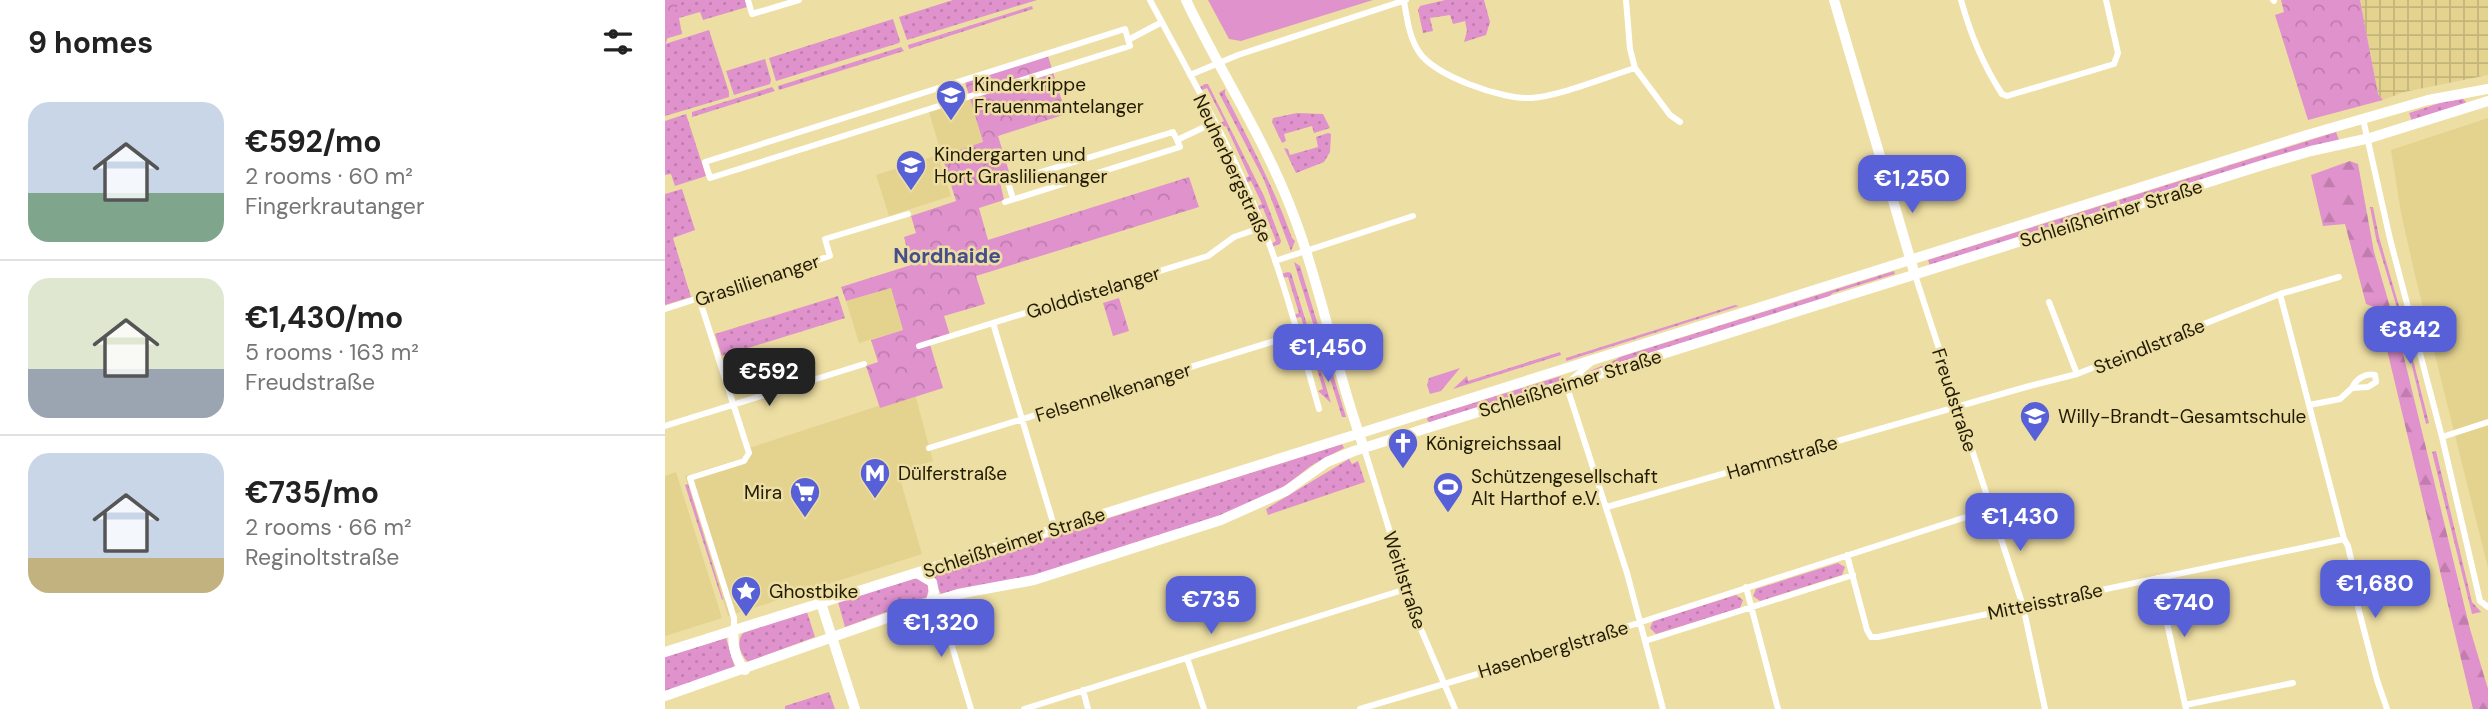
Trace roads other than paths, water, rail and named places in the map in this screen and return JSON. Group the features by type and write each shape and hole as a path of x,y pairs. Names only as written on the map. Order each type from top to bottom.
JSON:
{"main road":[{"name":"Neuherbergstraße","path":"1186,0 1275,168 1306,251 1364,448"},
{"path":"1834,0 1915,275"},
{"name":"Schleißheimer Straße","path":"665,652 1910,259 2428,100 2488,89"},
{"name":"Schleißheimer Straße","path":"665,696 745,670 934,601 1034,580 1221,520 1286,491 1327,463 1364,448 2311,150 2369,138 2488,101"},
{"path":"1428,412 1425,421 1433,426"},
{"path":"917,573 932,582 934,601"},
{"path":"821,603 855,709"},
{"path":"734,629 733,643 745,670"}],"street":[{"path":"748,0 752,14 799,0"},
{"name":"Neuherbergstraße","path":"1150,0 1215,122 1263,227 1319,409"},
{"path":"1219,63 1405,0 1414,43 1426,60 1445,73 1501,94 1523,98 1541,96 1635,68"},
{"path":"1626,0 1629,49 1635,68 1670,115 1680,122"},
{"path":"1961,0 1985,66 2002,94 2007,96 2114,64 2118,53 2106,0"},
{"path":"1128,40 1162,22"},
{"path":"1125,29 1130,46 710,178 705,162 1056,51 1125,29"},
{"path":"1056,51 1061,68"},
{"name":"Neuherbergstraße","path":"1190,75 1219,63"},
{"path":"1006,67 1011,84"},
{"path":"906,98 912,115"},
{"path":"2364,119 2480,601 2487,607"},
{"path":"1177,140 1215,122"},
{"path":"1173,132 1180,147 1009,201 1008,182 1154,138 1173,132"},
{"path":"779,138 784,155"},
{"path":"1154,138 1159,154"},
{"name":"Graslilienanger","path":"665,309 830,256 825,239 908,214"},
{"path":"1306,251 1413,216"},
{"name":"Golddistelanger","path":"919,346 1207,256 1234,237 1263,227"},
{"name":"Neuherbergstraße","path":"1275,261 1306,251"},
{"name":"Freudstraße","path":"1915,275 2023,606 2045,709"},
{"name":"Steindlstraße","path":"1958,407 2077,374 2280,294 2339,276"},
{"path":"2280,294 2353,567 2366,640 2387,709"},
{"path":"699,298 749,453 744,461 690,478 733,618 734,629"},
{"path":"2049,302 2077,374"},
{"path":"993,323 1055,529"},
{"name":"Felsennelkenanger","path":"929,448 1297,334"},
{"path":"1595,360 1566,384 1607,507 1663,709"},
{"path":"665,426 864,364"},
{"path":"2309,405 2340,399 2352,388"},
{"name":"Hammstraße","path":"1607,507 1958,407"},
{"path":"2442,437 2488,422"},
{"name":"Weitlstraße","path":"1364,448 1406,589 1429,651 1455,709"},
{"name":"Hasenberglstraße","path":"1360,709 1509,665 1991,509"},
{"name":"Mitteisstraße","path":"1847,555 1871,637 2344,539"},
{"name":"Hasenberglstraße","path":"1644,640 1853,575"},
{"path":"2157,578 2185,707 2293,683"},
{"path":"1746,587 1778,709"},
{"path":"1024,709 1406,589"},
{"path":"934,601 971,709"},
{"path":"1187,658 1204,709"},
{"path":"1083,691 1088,709"}],"place":[{"name":"Kinderkrippe Frauenmantelanger","path":"951,122"},
{"name":"Kindergarten und Hort Graslilienanger","path":"911,192"},
{"name":"Willy-Brandt-Gesamtschule","path":"2035,443"},
{"name":"Königreichssaal","path":"1403,470"},
{"name":"Dülferstraße","path":"875,500"},
{"name":"Schützengesellschaft Alt Harthof e.V.","path":"1448,514"},
{"name":"Mira","path":"805,519"},
{"name":"Ghostbike","path":"746,618"}],"district":[{"name":"Nordhaide","path":"947,256"}]}
